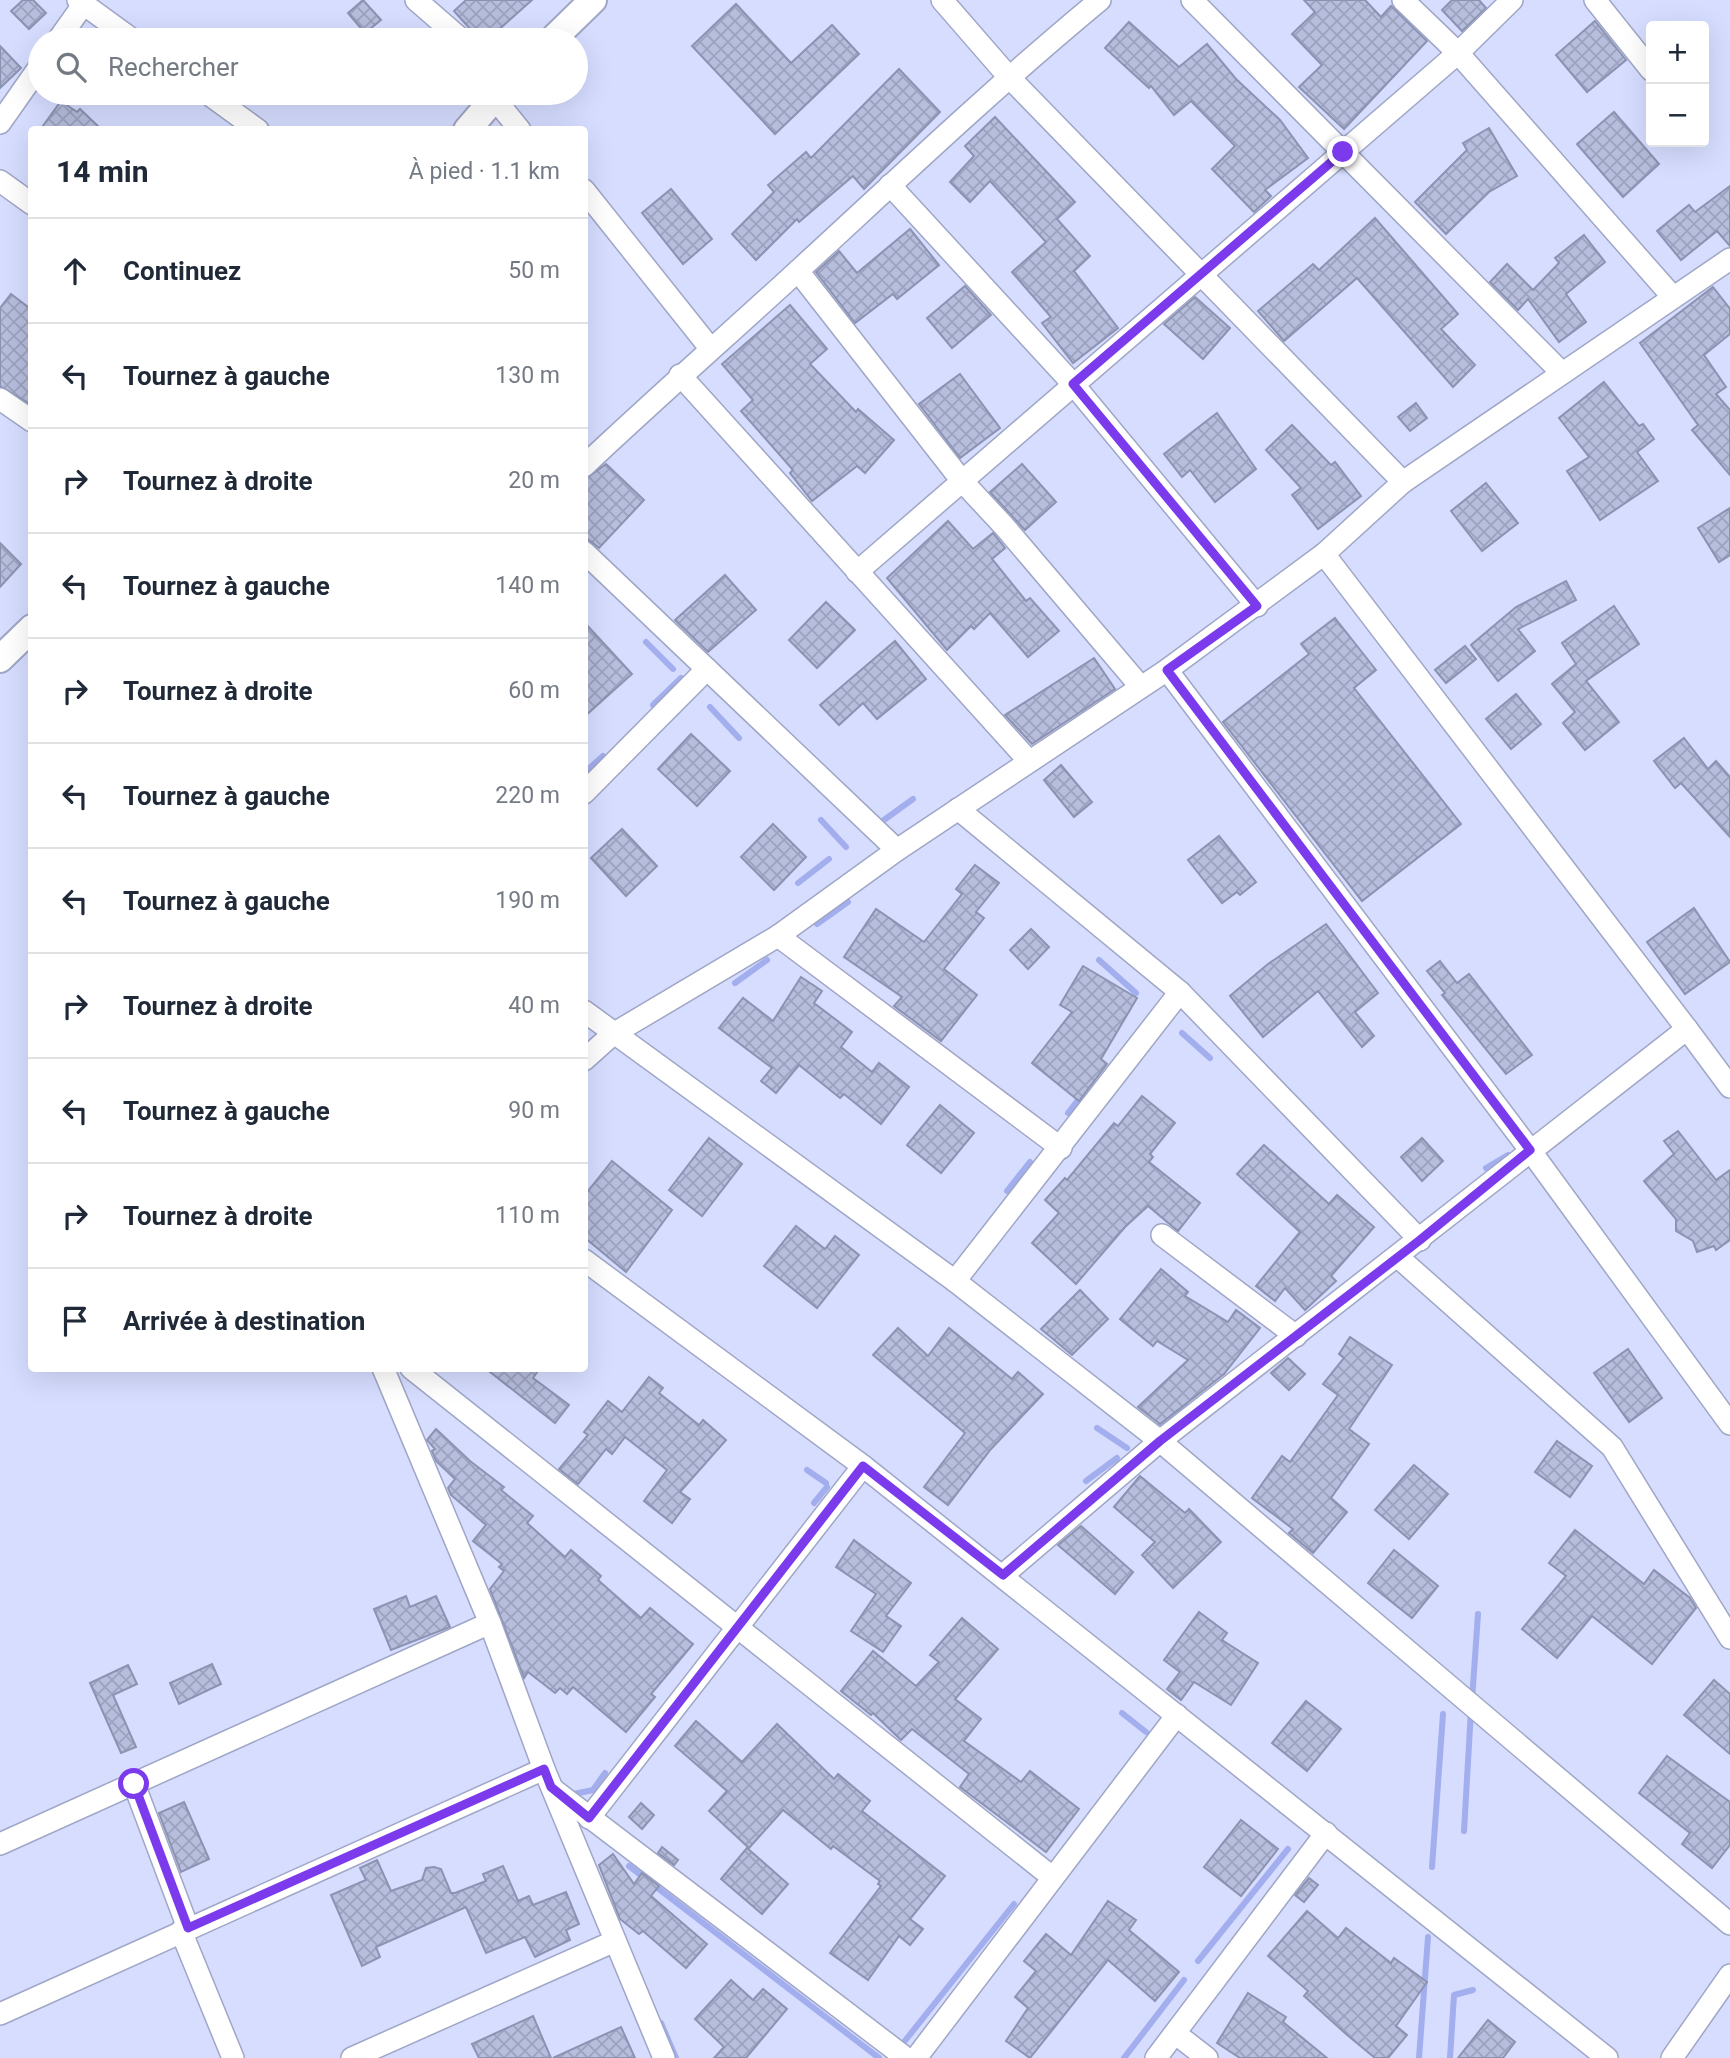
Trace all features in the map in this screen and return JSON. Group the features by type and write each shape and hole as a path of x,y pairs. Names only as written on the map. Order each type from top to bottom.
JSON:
{"main road":[{"path":"564,28 593,0"},
{"path":"471,126 489,105"},
{"path":"0,659 28,632"}],"street":[{"path":"416,0 448,28"},
{"path":"942,0 1008,76 1404,482"},
{"path":"588,462 1008,76 1100,0"},
{"path":"1192,0 1560,372"},
{"path":"1403,0 1458,53 1672,296"},
{"path":"858,572 1458,53 1512,0"},
{"path":"1595,0 1646,64"},
{"path":"65,28 81,3 116,28"},
{"path":"0,123 28,83"},
{"path":"224,105 252,126"},
{"path":"503,105 517,126"},
{"path":"0,181 28,201"},
{"path":"890,185 1073,384 1257,606"},
{"path":"588,195 710,348"},
{"path":"588,1056 613,1034 778,936 897,850 1167,670 1324,554 1404,482 1560,372 1730,259"},
{"path":"798,271 962,481 1004,526 1140,687"},
{"path":"680,375 1029,761"},
{"path":"0,399 28,418"},
{"path":"1324,554 1730,1087"},
{"path":"588,556 897,850"},
{"path":"588,789 707,669"},
{"path":"1167,670 1530,1150 1730,1424"},
{"path":"958,809 1180,992 1420,1240"},
{"path":"778,936 1061,1148"},
{"path":"955,1281 1180,992"},
{"path":"588,1014 955,1281 1160,1441 1730,1924"},
{"path":"1003,1575 1160,1441 1687,1029"},
{"path":"1162,1235 1296,1336"},
{"path":"1398,1257 1612,1447 1730,1637"},
{"path":"588,1263 863,1466 1003,1575 1607,2058"},
{"path":"385,1372 490,1623 547,1778 664,2058"},
{"path":"416,1372 1052,1877"},
{"path":"589,1818 863,1466"},
{"path":"0,1844 490,1623"},
{"path":"916,2058 1177,1715"},
{"path":"547,1778 589,1818 906,2058"},
{"path":"0,2014 185,1929 547,1778"},
{"path":"134,1784 233,2058"},
{"path":"1156,2058 1326,1833"},
{"path":"352,2058 615,1941"},
{"path":"1672,2058 1730,1975"},
{"path":"1176,2034 1207,2058"}],"building":[{"path":"23,0 33,0 46,13 28,28 11,11"},
{"path":"363,0 381,20 371,28 361,28 348,13"},
{"path":"466,0 532,0 500,28 469,28 454,11"},
{"path":"1304,0 1365,0 1381,17 1391,6 1427,41 1344,129 1299,87 1322,65 1292,34 1315,12"},
{"path":"1452,0 1479,0 1486,8 1462,31 1442,10"},
{"path":"736,4 791,63 832,25 859,54 775,134 692,46"},
{"path":"1595,21 1626,60 1587,92 1556,55"},
{"path":"1129,22 1179,67 1207,44 1236,79 1280,120 1308,158 1265,190 1271,196 1254,212 1212,169 1235,146 1191,101 1174,115 1151,86 1149,88 1105,48"},
{"path":"0,46 21,68 0,88"},
{"path":"899,69 940,112 864,189 853,176 799,222 797,219 756,260 732,234 774,192 768,185 806,152 811,158"},
{"path":"58,105 67,105 77,112 80,109 98,126 43,126"},
{"path":"1614,112 1659,164 1623,197 1577,144"},
{"path":"995,117 1075,202 1057,219 1090,256 1074,271 1118,328 1073,363 1042,323 1051,317 1012,272 1046,242 990,181 970,202 950,182 974,156 965,146"},
{"path":"1489,128 1517,176 1489,192 1446,234 1415,202 1467,150 1463,143"},
{"path":"1730,186 1730,246 1717,231 1681,260 1657,231 1689,205 1695,212"},
{"path":"671,189 712,239 683,264 642,213"},
{"path":"1375,218 1458,314 1441,329 1475,365 1453,387 1357,278 1284,341 1258,311 1313,264 1319,270"},
{"path":"910,229 939,265 897,299 893,294 855,323 816,272 839,251 857,273"},
{"path":"1584,235 1605,262 1566,294 1586,322 1559,342 1528,299 1518,310 1490,282 1507,264 1533,290 1559,263 1555,258"},
{"path":"965,286 991,315 952,348 927,318"},
{"path":"1713,287 1730,309 1730,334 1704,355 1726,387 1716,394 1730,410 1730,475 1692,430 1698,425 1640,343"},
{"path":"11,294 28,307 28,403 0,386 0,308"},
{"path":"1195,297 1230,328 1203,359 1164,324"},
{"path":"790,305 827,349 810,364 856,412 858,409 894,440 865,473 857,466 812,501 790,473 793,470 741,411 753,400 722,364"},
{"path":"960,374 1000,428 960,458 919,404"},
{"path":"1604,382 1639,426 1643,424 1654,439 1637,452 1658,481 1600,520 1567,471 1589,457 1559,418"},
{"path":"1416,403 1427,418 1410,431 1398,417"},
{"path":"1217,413 1256,469 1215,502 1190,470 1182,477 1164,454"},
{"path":"1292,425 1331,465 1335,462 1361,496 1318,529 1292,495 1301,488 1266,450"},
{"path":"606,464 644,500 599,548 588,539 588,477"},
{"path":"1022,464 1056,502 1025,530 990,492"},
{"path":"1486,483 1518,523 1482,551 1451,511"},
{"path":"1730,508 1730,555 1719,562 1698,528"},
{"path":"948,521 973,549 993,533 1005,548 992,559 1026,601 1030,598 1059,631 1028,657 990,613 974,629 971,626 947,650 887,578"},
{"path":"0,543 21,564 0,587"},
{"path":"725,575 756,610 708,652 675,620"},
{"path":"1566,581 1576,600 1518,629 1535,651 1498,681 1471,645 1516,607"},
{"path":"826,602 855,630 817,668 789,640"},
{"path":"1614,606 1639,644 1586,681 1619,722 1585,750 1563,723 1575,712 1552,684 1576,664 1562,643"},
{"path":"1335,618 1376,670 1354,688 1461,824 1362,901 1223,722 1309,654 1301,644"},
{"path":"588,626 632,674 588,713"},
{"path":"895,641 926,679 877,719 863,703 839,725 820,705"},
{"path":"1465,646 1476,659 1446,683 1435,670"},
{"path":"1094,658 1115,689 1032,744 1005,715"},
{"path":"1516,694 1541,724 1511,749 1486,719"},
{"path":"691,734 730,771 697,806 658,769"},
{"path":"1684,738 1708,769 1716,761 1730,777 1730,837 1681,783 1675,788 1654,761"},
{"path":"1061,765 1092,802 1074,817 1044,780"},
{"path":"773,824 806,857 774,890 741,857"},
{"path":"622,829 657,866 626,896 591,858"},
{"path":"1219,836 1256,882 1240,895 1237,892 1222,903 1188,860"},
{"path":"975,865 999,883 976,912 984,918 944,969 977,995 941,1041 894,1006 902,997 844,957 876,909 924,942 962,894 956,889"},
{"path":"1694,908 1730,962 1685,994 1647,942"},
{"path":"1326,924 1378,993 1355,1012 1374,1036 1362,1047 1318,991 1263,1037 1230,996 1268,964"},
{"path":"1031,929 1049,947 1028,969 1010,950"},
{"path":"1440,961 1457,983 1469,974 1532,1055 1506,1074 1442,995 1445,993 1427,971"},
{"path":"1083,966 1137,998 1101,1059 1107,1064 1079,1101 1032,1063 1072,1012 1060,1005"},
{"path":"801,977 822,991 814,1003 852,1032 841,1047 872,1072 879,1063 909,1087 881,1124 844,1094 840,1098 799,1065 776,1093 761,1081 772,1068 719,1028 743,998 773,1021"},
{"path":"1142,1096 1175,1123 1150,1154 1153,1157 1149,1162 1200,1203 1178,1231 1148,1206 1125,1227 1076,1284 1032,1243 1059,1213 1045,1200 1065,1178 1067,1180 1114,1123 1118,1126"},
{"path":"940,1105 974,1133 941,1173 907,1145"},
{"path":"1678,1131 1716,1180 1730,1170 1730,1240 1716,1250 1714,1246 1697,1252 1693,1241 1676,1231 1676,1219 1644,1181 1674,1154 1664,1141"},
{"path":"709,1138 742,1164 702,1216 669,1190"},
{"path":"1422,1138 1443,1161 1422,1181 1401,1157"},
{"path":"1264,1145 1329,1204 1337,1195 1374,1227 1331,1276 1336,1281 1305,1310 1285,1288 1275,1301 1256,1286 1300,1232 1237,1174"},
{"path":"612,1161 672,1210 626,1272 588,1240 588,1191"},
{"path":"796,1226 825,1249 835,1236 859,1255 817,1308 764,1266"},
{"path":"1161,1269 1188,1292 1185,1296 1228,1322 1236,1310 1260,1328 1224,1374 1160,1424 1138,1407 1188,1360 1157,1341 1153,1346 1120,1319"},
{"path":"1080,1290 1108,1319 1072,1355 1041,1329"},
{"path":"898,1328 928,1356 949,1328 1012,1379 1018,1372 1043,1394 991,1449 948,1505 924,1487 965,1433 873,1355"},
{"path":"1350,1337 1392,1365 1349,1429 1369,1444 1331,1498 1347,1512 1313,1553 1289,1533 1293,1529 1252,1498 1282,1456 1290,1462 1338,1395 1323,1384 1344,1358 1339,1354"},
{"path":"1628,1349 1662,1398 1629,1422 1594,1373"},
{"path":"1288,1358 1305,1374 1289,1390 1271,1373"},
{"path":"490,1372 537,1372 533,1378 569,1405 555,1423"},
{"path":"649,1377 663,1388 659,1393 699,1425 703,1420 726,1440 680,1492 690,1499 672,1523 644,1501 667,1470 625,1437 612,1454 606,1449 578,1484 559,1469 588,1435 584,1432 608,1401 622,1412"},
{"path":"436,1429 470,1461 504,1487 501,1490 533,1516 527,1523 565,1557 571,1550 601,1576 598,1580 641,1618 650,1608 693,1644 651,1694 655,1697 626,1732 573,1687 567,1694 560,1688 555,1693 528,1672 524,1678 490,1589 504,1571 499,1567 502,1564 473,1541 486,1525 451,1495 448,1488 455,1479 436,1461 432,1451 435,1449 427,1440"},
{"path":"1557,1441 1592,1466 1570,1497 1535,1472"},
{"path":"1414,1465 1448,1494 1409,1539 1375,1510"},
{"path":"1140,1476 1185,1513 1189,1509 1221,1542 1173,1588 1142,1555 1155,1542 1114,1507"},
{"path":"1081,1526 1133,1572 1115,1594 1058,1545"},
{"path":"1575,1530 1644,1584 1654,1570 1690,1598 1696,1608 1652,1664 1592,1616 1557,1658 1522,1629 1566,1576 1549,1563"},
{"path":"854,1540 911,1583 886,1616 901,1626 883,1652 851,1631 876,1594 836,1567"},
{"path":"1394,1550 1438,1586 1412,1618 1368,1583"},
{"path":"406,1596 410,1607 436,1596 450,1627 391,1650 374,1609"},
{"path":"1199,1612 1227,1633 1222,1640 1258,1663 1231,1705 1194,1682 1181,1700 1167,1689 1180,1672 1164,1660"},
{"path":"962,1618 998,1649 955,1699 981,1719 964,1741 1021,1782 1030,1771 1079,1809 1046,1852 960,1787 969,1774 912,1729 901,1740 873,1713 871,1715 841,1691 873,1651 916,1686 939,1662 930,1655"},
{"path":"212,1664 221,1684 179,1704 170,1683"},
{"path":"128,1665 137,1684 113,1695 136,1747 121,1753 90,1683"},
{"path":"1714,1680 1730,1694 1730,1754 1684,1715"},
{"path":"1306,1701 1341,1729 1307,1771 1272,1743"},
{"path":"696,1721 742,1762 777,1724 834,1779 838,1774 870,1801 862,1811 945,1876 910,1919 923,1929 910,1945 899,1936 868,1980 830,1953 881,1886 878,1884 880,1881 833,1846 831,1849 783,1810 749,1848 709,1811 727,1791 675,1746"},
{"path":"1667,1756 1730,1802 1730,1845 1712,1868 1682,1844 1690,1833 1639,1793"},
{"path":"184,1802 209,1859 181,1872 159,1813"},
{"path":"641,1803 654,1815 642,1829 629,1817"},
{"path":"1241,1820 1278,1849 1241,1896 1204,1867"},
{"path":"662,1847 678,1860 674,1865 658,1853"},
{"path":"747,1848 788,1884 762,1914 721,1879"},
{"path":"613,1854 634,1884 642,1873 659,1886 651,1896 707,1944 686,1968 643,1931 639,1934 620,1919 599,1865"},
{"path":"377,1860 391,1891 422,1880 426,1868 434,1867 441,1869 451,1893 455,1893 486,1881 483,1874 503,1866 518,1901 529,1896 533,1905 566,1892 579,1924 566,1930 570,1940 535,1957 525,1937 486,1953 466,1907 376,1947 380,1957 362,1966 331,1895 366,1880 360,1868"},
{"path":"1309,1878 1318,1885 1304,1902 1295,1895"},
{"path":"1108,1901 1136,1920 1129,1930 1179,1972 1155,2001 1108,1960 1030,2058 1006,2041 1028,2008 1015,1997 1036,1971 1024,1961 1046,1934 1071,1955"},
{"path":"1307,1911 1338,1938 1346,1928 1391,1963 1394,1958 1427,1982 1396,2026 1407,2035 1388,2058 1375,2058 1346,2034 1304,1996 1308,1991 1268,1956"},
{"path":"731,1980 753,2000 763,1989 787,2009 746,2058 714,2058 724,2047 695,2019"},
{"path":"1248,1993 1286,2017 1283,2022 1327,2058 1240,2058 1217,2043"},
{"path":"533,2016 551,2058 479,2058 472,2044"},
{"path":"1488,2020 1515,2042 1503,2058 1458,2058"},
{"path":"621,2027 635,2058 553,2058"}],"waterway":[{"path":"646,642 673,669"},
{"path":"653,705 681,678"},
{"path":"710,707 739,738"},
{"path":"588,769 603,756"},
{"path":"877,825 913,799"},
{"path":"821,820 846,847"},
{"path":"798,883 829,859"},
{"path":"817,924 848,902"},
{"path":"735,983 767,960"},
{"path":"1099,960 1136,993"},
{"path":"1182,1033 1210,1058"},
{"path":"1068,1113 1082,1095"},
{"path":"1486,1168 1508,1155"},
{"path":"1007,1191 1030,1162"},
{"path":"1160,1425 1186,1406"},
{"path":"1097,1428 1127,1448"},
{"path":"1086,1481 1117,1458"},
{"path":"807,1470 826,1483"},
{"path":"814,1503 827,1487"},
{"path":"1472,1700 1478,1614"},
{"path":"1464,1831 1471,1710"},
{"path":"1122,1713 1146,1732"},
{"path":"1432,1867 1443,1714"},
{"path":"569,1795 593,1790 605,1773"},
{"path":"1198,1961 1288,1849"},
{"path":"629,1866 879,2058"},
{"path":"904,2042 1014,1904"},
{"path":"1419,2058 1428,1937"},
{"path":"1124,2058 1184,1980"},
{"path":"1450,2058 1454,1995 1473,1990"},
{"path":"661,2023 676,2058"}],"route":[{"path":"134,1784 188,1928 544,1769 551,1787 589,1818 863,1466 1003,1575 1160,1441 1420,1240 1530,1150 1167,670 1257,606 1073,384 1343,152"}]}
